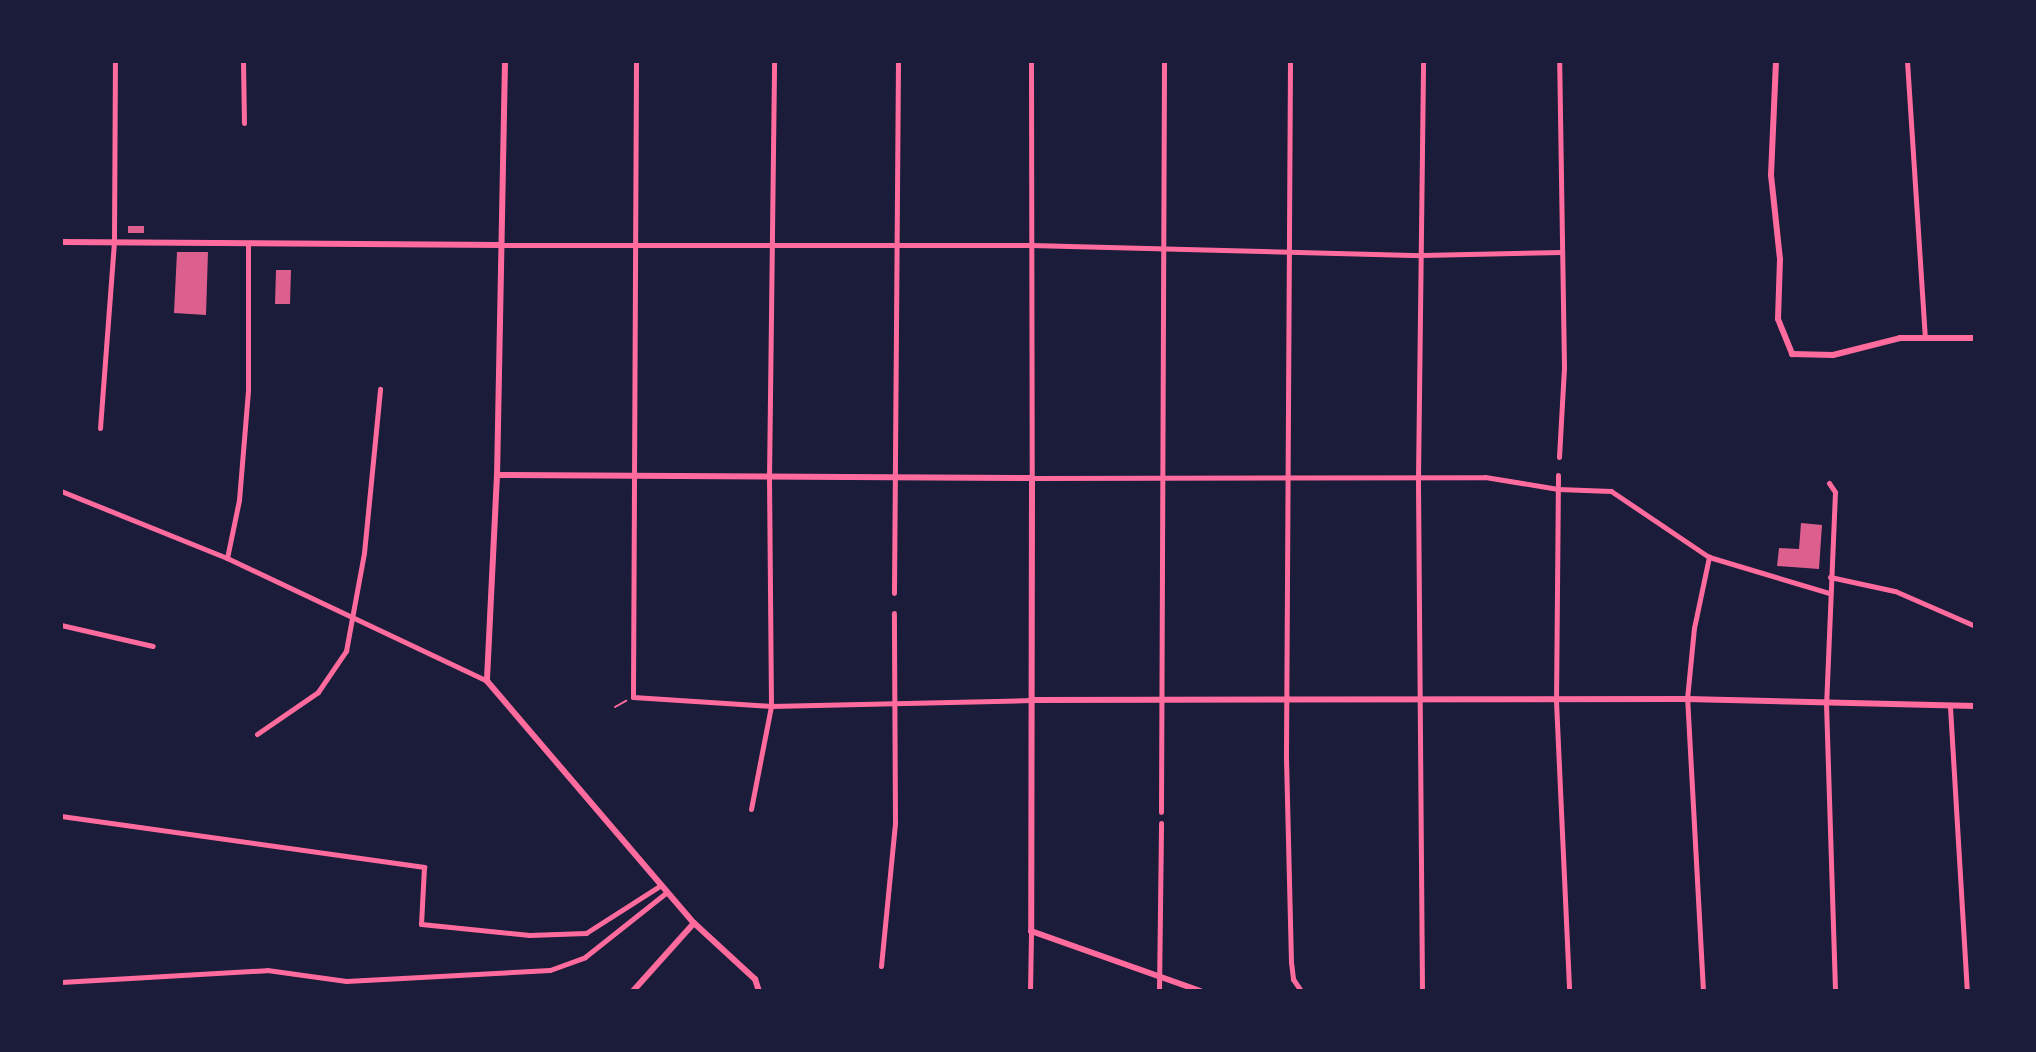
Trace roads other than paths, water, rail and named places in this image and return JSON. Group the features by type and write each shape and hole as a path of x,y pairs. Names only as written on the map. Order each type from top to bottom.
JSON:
{"street":[{"path":"100,429 114,242 115,61"},
{"path":"243,61 244,122"},
{"path":"487,681 497,475 505,61"},
{"path":"636,61 633,697 771,706 1031,700 1421,702 1688,699 1975,706"},
{"path":"751,809 771,706 769,479 774,61"},
{"path":"894,593 898,61"},
{"path":"1030,991 1031,61"},
{"path":"1161,812 1161,249 1164,61"},
{"path":"1290,61 1291,252 1286,702 1291,962 1293,979 1301,991"},
{"path":"1422,991 1418,478 1423,61"},
{"path":"1559,61 1562,252 1559,457"},
{"path":"1776,61 1771,175 1780,258 1778,320 1792,355 1833,355 1925,337 1975,338"},
{"path":"1907,61 1925,337"},
{"path":"61,242 895,248 1031,245 1422,255 1562,252"},
{"path":"227,558 239,500 248,390 248,243"},
{"path":"257,734 318,692 346,651 364,553 380,389"},
{"path":"497,475 769,479 1289,480 1485,477 1558,489 1611,491 1709,557 1829,593"},
{"path":"1558,475 1556,701 1569,991"},
{"path":"1829,483 1835,492 1826,703 1835,991"},
{"path":"61,491 227,558 487,681 694,923 737,959 760,991"},
{"path":"1703,991 1688,699 1694,628 1709,557"},
{"path":"1830,577 1902,593 1975,626"},
{"path":"881,966 895,822 894,613"},
{"path":"61,625 153,646"},
{"path":"1951,707 1967,991"},
{"path":"61,816 424,867 421,924 528,935 586,933 661,885"},
{"path":"1159,991 1161,823"},
{"path":"61,982 267,970 346,981 550,970 585,957 667,892"},
{"path":"634,991 694,923"},
{"path":"1031,931 1200,991"}]}
